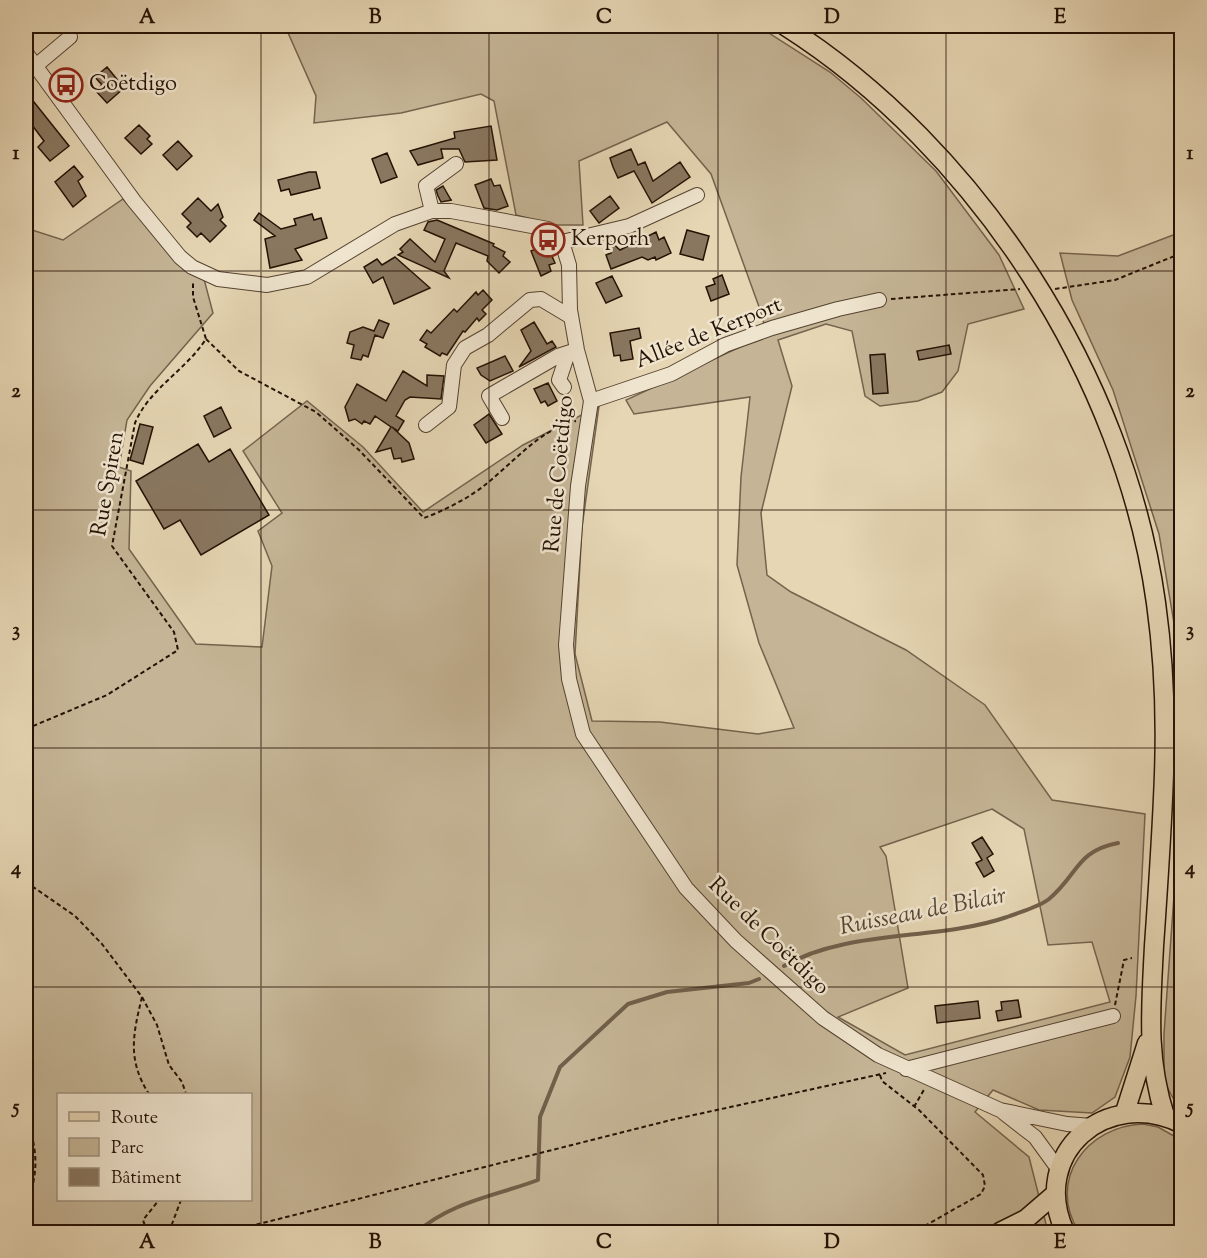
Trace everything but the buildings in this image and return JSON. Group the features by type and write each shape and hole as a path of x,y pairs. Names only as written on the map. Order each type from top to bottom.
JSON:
{"main road":[{"path":"785,26 845,69 887,104 935,151 975,196 1038,287 1081,365 1119,456 1139,527 1155,600 1163,665 1165,730 1149,1036 1154,1083 1165,1116"},
{"path":"1125,1112 1149,1036"},
{"path":"1065,1233 1058,1218 1055,1194 1059,1170 1069,1148 1092,1126 1103,1119 1125,1112 1145,1112 1165,1116 1182,1124"},
{"path":"1000,1233 1026,1219 1055,1194"}],"street":[{"path":"31,70 70,37"},
{"path":"26,53 31,70 180,257 192,267 218,279 267,285 306,277 328,267 395,224 432,211 451,211 548,229 562,242 629,226 697,195"},
{"path":"432,211 426,186 456,164"},
{"name":"Rue de Coëtdigo","path":"562,242 569,265 572,351 591,401 586,419 578,486 566,645 569,680 583,734 687,888 736,941 823,1018 851,1039 906,1069 1000,1110 1067,1124 1092,1126"},
{"path":"426,425 449,406 454,365 465,348 488,335 530,300 541,299 571,317"},
{"name":"Allée de Kerport","path":"591,401 671,374 725,345 772,328 879,300"},
{"path":"564,387 559,380 572,351"},
{"path":"502,418 489,396 558,356 572,351"},
{"path":"906,1069 1113,1016"},
{"name":"Rue de Coëtdigo","path":"1000,1110 1035,1137 1048,1151 1059,1170"}],"path":[{"path":"879,300 1038,287 1059,289 1115,280 1182,253"},
{"path":"192,267 194,297 206,339 239,371 316,412 359,450 424,518 482,488 531,445 562,424 586,419"},
{"name":"Rue Spiren","path":"26,729 107,696 178,650 174,633 112,546 135,423 140,411 177,370 197,352 206,339"},
{"path":"26,882 75,916 102,944 142,997 157,1025 169,1065 182,1082 185,1093"},
{"path":"1113,1016 1124,960 1132,958"},
{"path":"1175,961 1180,964 1176,1000 1177,1044 1182,1056"},
{"path":"142,997 133,1049 136,1075 147,1093"},
{"path":"1176,1000 1182,998"},
{"path":"226,1233 671,1120 906,1069"},
{"path":"880,1075 882,1081 914,1107 983,1175 985,1186 981,1194 914,1233"},
{"path":"914,1107 925,1089"},
{"path":"26,1112 37,1155 33,1189 26,1209"},
{"path":"147,1233 143,1220 158,1201"},
{"path":"169,1233 181,1201"}],"green space":[{"path":"285,26 758,26 830,72 861,98 936,171 999,255 1024,309 968,324 958,371 942,392 918,401 880,406 865,396 852,331 826,324 778,340 792,386 761,513 767,575 791,592 906,650 985,705 1052,800 1145,814 1136,996 1130,1057 1115,1097 1092,1113 1039,1110 993,1090 975,1112 1029,1157 1048,1232 26,1232 26,228 63,240 123,199 183,265 204,279 213,313 150,386 127,420 119,467 131,471 129,549 196,644 262,647 272,566 258,531 282,513 243,451 307,401 363,447 423,512 523,445 599,406 582,527 575,654 592,721 660,722 758,734 794,728 759,643 737,565 741,477 750,397 634,414 626,400 766,335 762,315 711,174 667,122 579,161 583,225 554,225 516,215 494,101 481,94 401,113 314,123 316,96","holes":["992,809 1024,829 1048,945 1092,942 1110,1002 905,1055 838,1017 908,988 886,856 880,847"]},
{"path":"1182,232 1181,760 1179,653 1159,534 1113,390 1072,300 1060,253 1118,256"},
{"path":"1181,799 1181,1112 1164,1082 1164,1034"},
{"path":"1143,1124 1158,1127 1181,1140 1181,1232 1079,1232 1070,1213 1067,1193 1070,1176 1078,1159 1089,1145 1105,1134 1123,1127"}],"waterway":[{"name":"Ruisseau de Bilair","path":"784,966 809,954 836,946 952,930 1007,917 1029,909 1049,899 1059,890 1085,858 1104,847 1118,843"},
{"name":"Ruisseau de Bilair","path":"417,1232 444,1213 538,1180 540,1117 560,1067 628,1004 667,992 749,983 759,979"}],"place":[{"name":"Coëtdigo","path":"66,85"},
{"name":"Kerporh","path":"548,240"}]}
